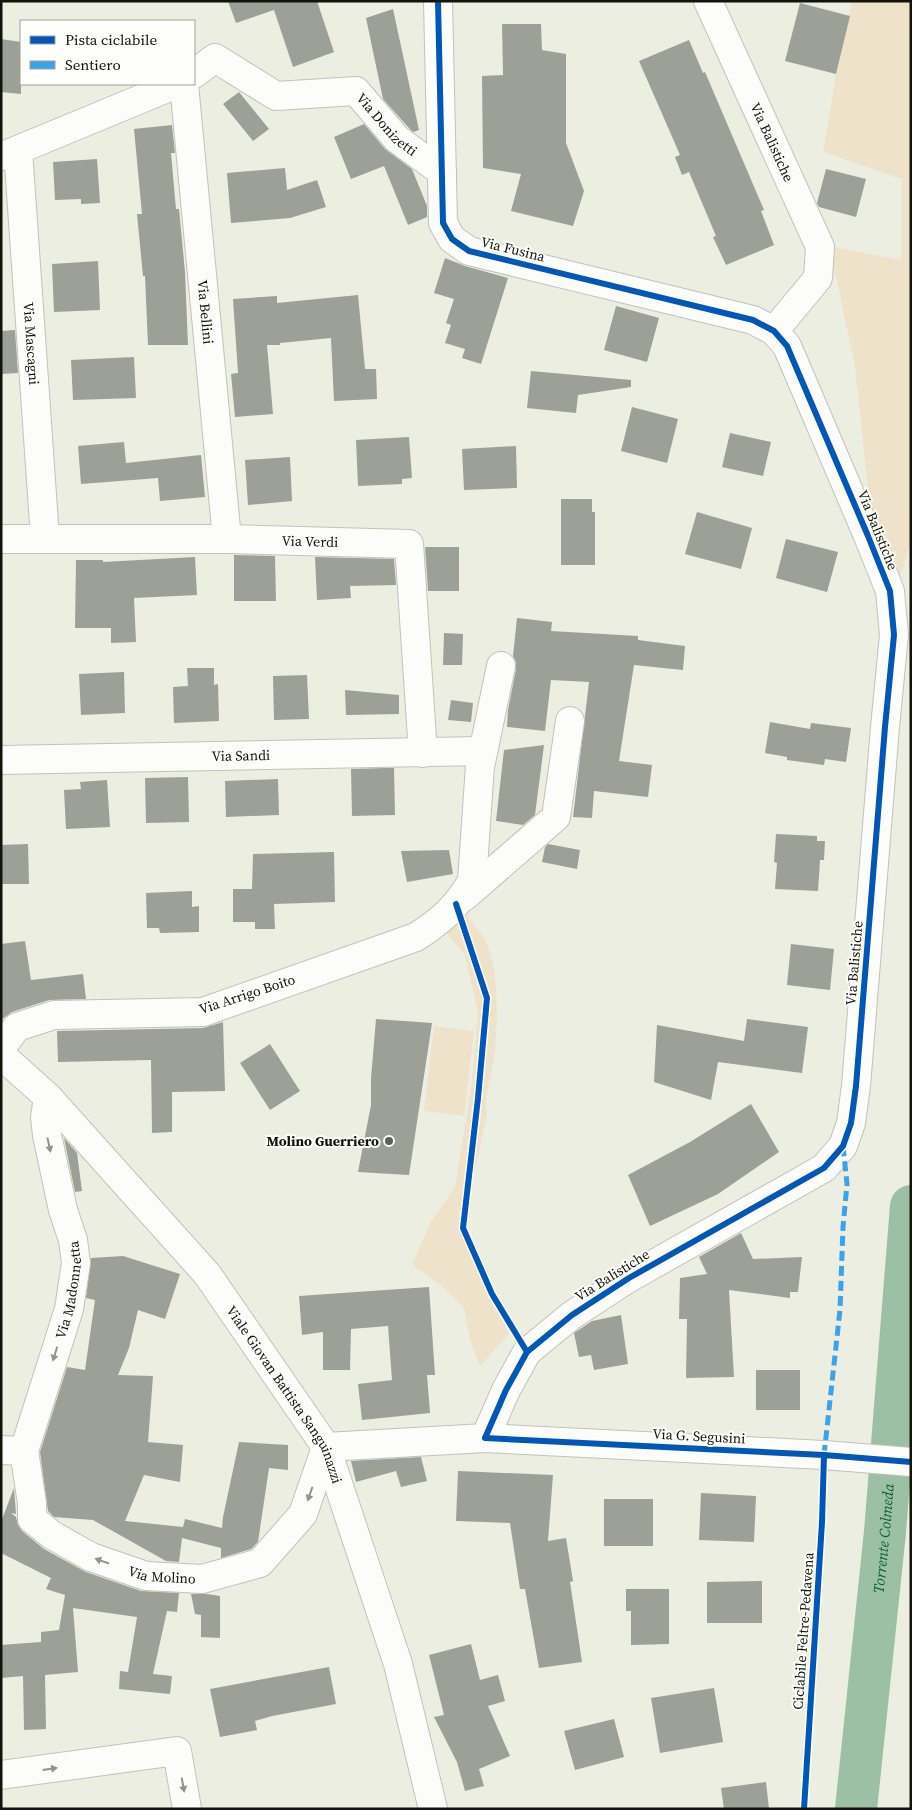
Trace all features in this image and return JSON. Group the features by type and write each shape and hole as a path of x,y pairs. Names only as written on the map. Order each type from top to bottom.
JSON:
{"street":[{"name":"Via Fusina","path":"438,1 443,223 452,239 470,251 753,320 774,330"},
{"name":"Via Balistiche","path":"485,1438 506,1390 527,1352 572,1315 630,1278 824,1168 843,1146 850,1123 856,1086 894,635 890,591 787,346 774,330 818,278 820,247 708,1"},
{"name":"Via Donizetti","path":"195,73 215,58 276,96 356,91 397,139 442,172"},
{"path":"10,153 175,85"},
{"name":"Via Bellini","path":"184,85 227,539"},
{"name":"Via Mascagni","path":"10,153 45,538"},
{"name":"Via Verdi","path":"1,539 227,539 409,544 423,753"},
{"name":"Via Arrigo Boito","path":"1,1048 17,1027 54,1015 203,1012 416,937 442,920 464,896 472,881 481,759 501,666"},
{"name":"Via Arrigo Boito","path":"456,904 556,817 570,721"},
{"name":"Via Sandi","path":"1,760 423,753 481,759"},
{"name":"Viale Giovan Battista Sanguinazzi","path":"1,1055 48,1097 207,1274 326,1447 398,1664 433,1809"},
{"name":"Via Madonnetta","path":"13,1451 69,1310 76,1263 47,1135 45,1117 48,1097"},
{"name":"Via G. Segusini","path":"326,1447 485,1438 838,1455 911,1462"},
{"name":"Via Molino","path":"13,1451 32,1503 32,1519 52,1535 91,1557 146,1576 202,1579 260,1563 303,1514 326,1447"},
{"path":"1,1775 177,1752 187,1809"}],"shaded area":[{"path":"852,1 911,1 911,543 900,576 872,528 855,367 837,281 823,245 901,260 902,179 823,152 836,74"},
{"path":"463,911 484,938 489,950 495,980 497,1014 494,1059 487,1094 487,1115 462,1229 477,1268 509,1334 480,1366 470,1340 464,1308 444,1288 412,1265 430,1223 455,1187 472,1082 478,1011 464,954 441,926"},
{"path":"434,1026 474,1031 464,1116 424,1111"}],"building":[{"path":"228,1 317,1 334,52 293,67 274,10 236,23"},
{"path":"800,3 850,16 836,74 785,61"},
{"path":"393,9 419,130 413,132 383,99 366,18"},
{"path":"502,24 541,24 542,50 566,54 566,143 584,191 573,226 511,211 521,174 483,168 482,76 503,75"},
{"path":"1,39 20,42 21,94 1,92"},
{"path":"689,40 703,73 705,72 764,210 761,211 774,245 726,265 713,237 716,236 689,172 682,175 675,157 680,155 639,61"},
{"path":"239,92 269,129 253,141 223,104"},
{"path":"364,124 385,149 412,169 427,206 427,217 408,225 384,166 351,179 334,137"},
{"path":"172,125 175,153 171,153 176,209 179,209 185,272 188,345 148,345 145,276 143,276 137,214 142,214 134,129"},
{"path":"97,159 100,203 81,204 81,199 55,200 53,162"},
{"path":"285,168 287,190 317,180 326,207 290,218 231,223 227,173"},
{"path":"826,169 866,179 856,217 819,207 817,203"},
{"path":"445,258 465,266 508,278 481,364 462,358 465,349 445,343 451,325 446,323 454,299 434,293"},
{"path":"98,261 100,310 54,312 52,264"},
{"path":"358,295 365,369 376,369 377,399 334,401 331,338 280,343 280,345 267,345 273,414 235,417 231,374 238,373 233,299 277,296 277,303"},
{"path":"616,306 659,318 647,362 604,350"},
{"path":"15,330 18,373 1,374 1,331"},
{"path":"134,357 136,398 73,400 71,360"},
{"path":"531,371 631,380 631,387 578,395 576,413 527,408"},
{"path":"632,407 678,419 667,463 621,451"},
{"path":"730,433 771,442 763,476 722,467"},
{"path":"409,437 412,478 402,479 402,484 358,486 356,440"},
{"path":"124,442 126,463 201,455 205,497 160,501 158,478 81,484 78,446"},
{"path":"516,446 517,488 464,490 462,449"},
{"path":"290,457 292,501 248,505 245,460"},
{"path":"561,499 592,499 592,512 595,512 595,565 561,565"},
{"path":"697,512 752,528 741,569 685,554"},
{"path":"786,539 838,552 827,592 776,578"},
{"path":"425,547 459,547 459,591 428,591"},
{"path":"234,555 275,556 276,601 234,601"},
{"path":"195,557 197,595 134,598 136,642 111,643 111,628 75,628 76,560 103,560 103,562"},
{"path":"315,557 394,559 396,585 350,586 351,598 317,600"},
{"path":"517,618 552,622 551,631 638,636 638,640 685,646 683,670 634,665 619,761 652,765 648,797 594,791 592,818 573,817 589,682 551,680 545,731 507,727 508,710 516,669 516,662 513,656"},
{"path":"444,633 463,634 462,665 443,665"},
{"path":"187,668 214,668 214,685 218,684 219,721 174,723 173,687 188,686"},
{"path":"124,672 125,713 81,715 79,674"},
{"path":"307,675 309,719 274,720 273,676"},
{"path":"345,690 399,695 399,714 346,715"},
{"path":"451,700 473,703 471,722 448,720"},
{"path":"770,722 810,729 811,723 851,728 846,762 825,759 824,765 787,760 787,757 765,753"},
{"path":"544,745 535,815 523,825 496,821 504,750"},
{"path":"394,768 395,815 352,816 351,769"},
{"path":"188,777 189,822 146,823 145,778"},
{"path":"278,779 279,815 226,817 225,781"},
{"path":"107,780 110,827 66,829 64,790 81,789 80,782"},
{"path":"776,834 817,836 817,841 825,841 824,860 820,860 818,891 775,889 777,863 774,862"},
{"path":"28,844 29,884 1,884 1,845"},
{"path":"548,844 580,850 577,869 542,862 545,847"},
{"path":"449,850 453,874 407,882 401,851"},
{"path":"334,852 335,902 274,904 275,929 255,929 255,922 233,922 233,889 252,889 253,854"},
{"path":"192,891 192,907 199,906 199,932 160,933 159,928 147,928 146,893"},
{"path":"25,941 31,980 83,974 86,999 49,1000 12,1012 1,1020 1,944"},
{"path":"791,944 834,949 830,990 787,985"},
{"path":"376,1019 432,1023 409,1175 358,1172 371,1105 371,1078"},
{"path":"747,1019 808,1027 802,1073 718,1062 711,1100 654,1082 657,1025 744,1041"},
{"path":"223,1022 225,1091 172,1092 172,1132 152,1133 151,1060 58,1062 57,1031 203,1028"},
{"path":"270,1044 300,1091 270,1110 240,1063"},
{"path":"751,1104 779,1152 718,1194 650,1226 628,1175 690,1142"},
{"path":"64,1138 77,1153 82,1191 75,1192"},
{"path":"741,1233 753,1259 802,1257 798,1292 790,1292 790,1298 729,1290 734,1377 686,1378 687,1319 679,1319 680,1278 707,1274 699,1257"},
{"path":"123,1256 180,1274 165,1319 138,1310 129,1348 118,1375 153,1376 148,1442 183,1445 180,1482 144,1475 125,1521 183,1527 185,1519 222,1528 239,1442 288,1445 288,1470 269,1468 258,1542 251,1549 221,1558 221,1548 182,1538 179,1562 166,1561 93,1520 54,1517 48,1511 40,1452 67,1367 85,1370 95,1300 86,1298 91,1258"},
{"path":"429,1287 435,1375 427,1375 430,1413 362,1420 358,1384 392,1380 388,1326 351,1329 350,1370 323,1370 323,1332 302,1335 299,1296"},
{"path":"621,1315 628,1364 594,1370 591,1355 579,1357 574,1333 592,1321"},
{"path":"756,1370 800,1370 800,1410 756,1410"},
{"path":"421,1457 427,1481 401,1487 396,1471 356,1482 351,1461"},
{"path":"458,1471 553,1475 548,1541 566,1538 573,1581 570,1582 582,1662 539,1668 525,1589 520,1589 510,1523 456,1521"},
{"path":"14,1488 16,1514 11,1513 16,1517 22,1531 44,1549 86,1572 141,1591 179,1593 177,1612 167,1611 153,1674 172,1676 170,1694 119,1689 120,1671 128,1672 137,1617 73,1608 78,1672 45,1675 46,1729 24,1730 23,1676 1,1678 1,1645 41,1642 41,1632 59,1630 65,1595 46,1589 51,1578 1,1553 1,1522"},
{"path":"701,1493 756,1496 754,1542 699,1540"},
{"path":"604,1499 653,1499 653,1546 604,1546"},
{"path":"762,1581 762,1623 707,1623 707,1582"},
{"path":"626,1589 669,1589 669,1644 631,1645 631,1611 626,1611"},
{"path":"191,1594 220,1596 220,1638 201,1637 201,1615 195,1614"},
{"path":"471,1644 480,1680 498,1675 505,1701 488,1706 510,1756 479,1769 484,1786 465,1791 457,1762 434,1717 444,1715 429,1655"},
{"path":"329,1667 336,1704 272,1716 255,1721 257,1730 220,1737 210,1689"},
{"path":"714,1688 723,1742 660,1753 651,1698"},
{"path":"614,1719 624,1757 575,1770 564,1731"},
{"path":"766,1782 769,1809 724,1809 721,1788"}],"waterway":[{"name":"Torrente Colmeda","path":"856,1809 885,1532 911,1206"}],"marked path":[{"path":"824,1455 840,1310 843,1227 847,1184 843,1146"}],"cycle path":[{"path":"438,1 443,223 452,239 469,251 753,320 774,331 787,346 890,591 894,635 856,1086 851,1123 843,1146 824,1168 629,1278 572,1315 527,1352 506,1390 485,1438 824,1455 911,1462"},
{"path":"456,904 487,998 463,1228 492,1294 527,1352"},
{"name":"Ciclabile Feltre-Pedavena","path":"804,1809 822,1522 824,1455"}],"place":[{"name":"Molino Guerriero","path":"389,1141"}]}
